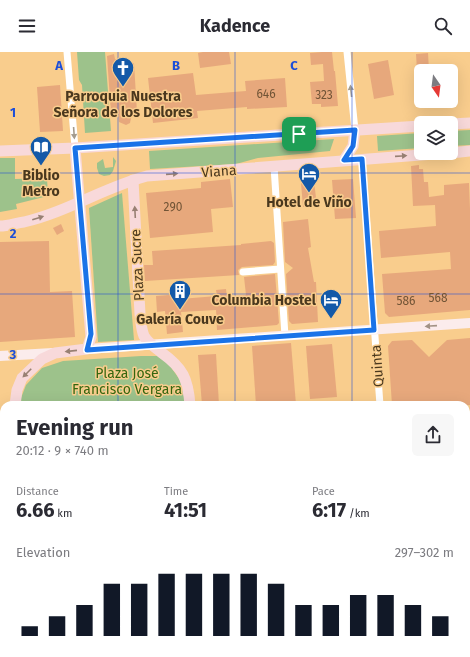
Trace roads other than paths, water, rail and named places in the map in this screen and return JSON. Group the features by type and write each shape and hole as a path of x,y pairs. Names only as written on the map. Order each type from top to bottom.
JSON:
{"main road":[{"path":"458,123 470,122"},
{"path":"0,151 75,148 414,126"},
{"path":"344,160 353,146 355,130"},
{"path":"16,401 17,390 22,378 42,359 55,353 87,350 91,334 75,148"},
{"path":"458,152 470,151"},
{"name":"Viana","path":"0,226 35,219 133,180 147,176 414,155"},
{"name":"Plaza Sucre","path":"133,180 141,327 144,336 152,345"},
{"path":"152,345 170,358 183,373 186,378 190,401"}],"street":[{"path":"67,52 75,148"},
{"path":"347,52 355,130"},
{"name":"Quinta","path":"362,159 380,401"},
{"path":"274,166 285,336"},
{"path":"243,272 280,269"},
{"path":"87,350 470,323"},
{"path":"0,356 55,353"}],"place":[{"name":"Parroquia Nuestra Señora de los Dolores","path":"123,88"},
{"name":"Biblio Metro","path":"41,166"},
{"name":"Hotel de Viño","path":"309,194"},
{"name":"Galería Couve","path":"180,310"},
{"name":"Columbia Hostel","path":"331,320"}],"park label":[{"name":"Plaza José Francisco Vergara","path":"127,382"}]}
